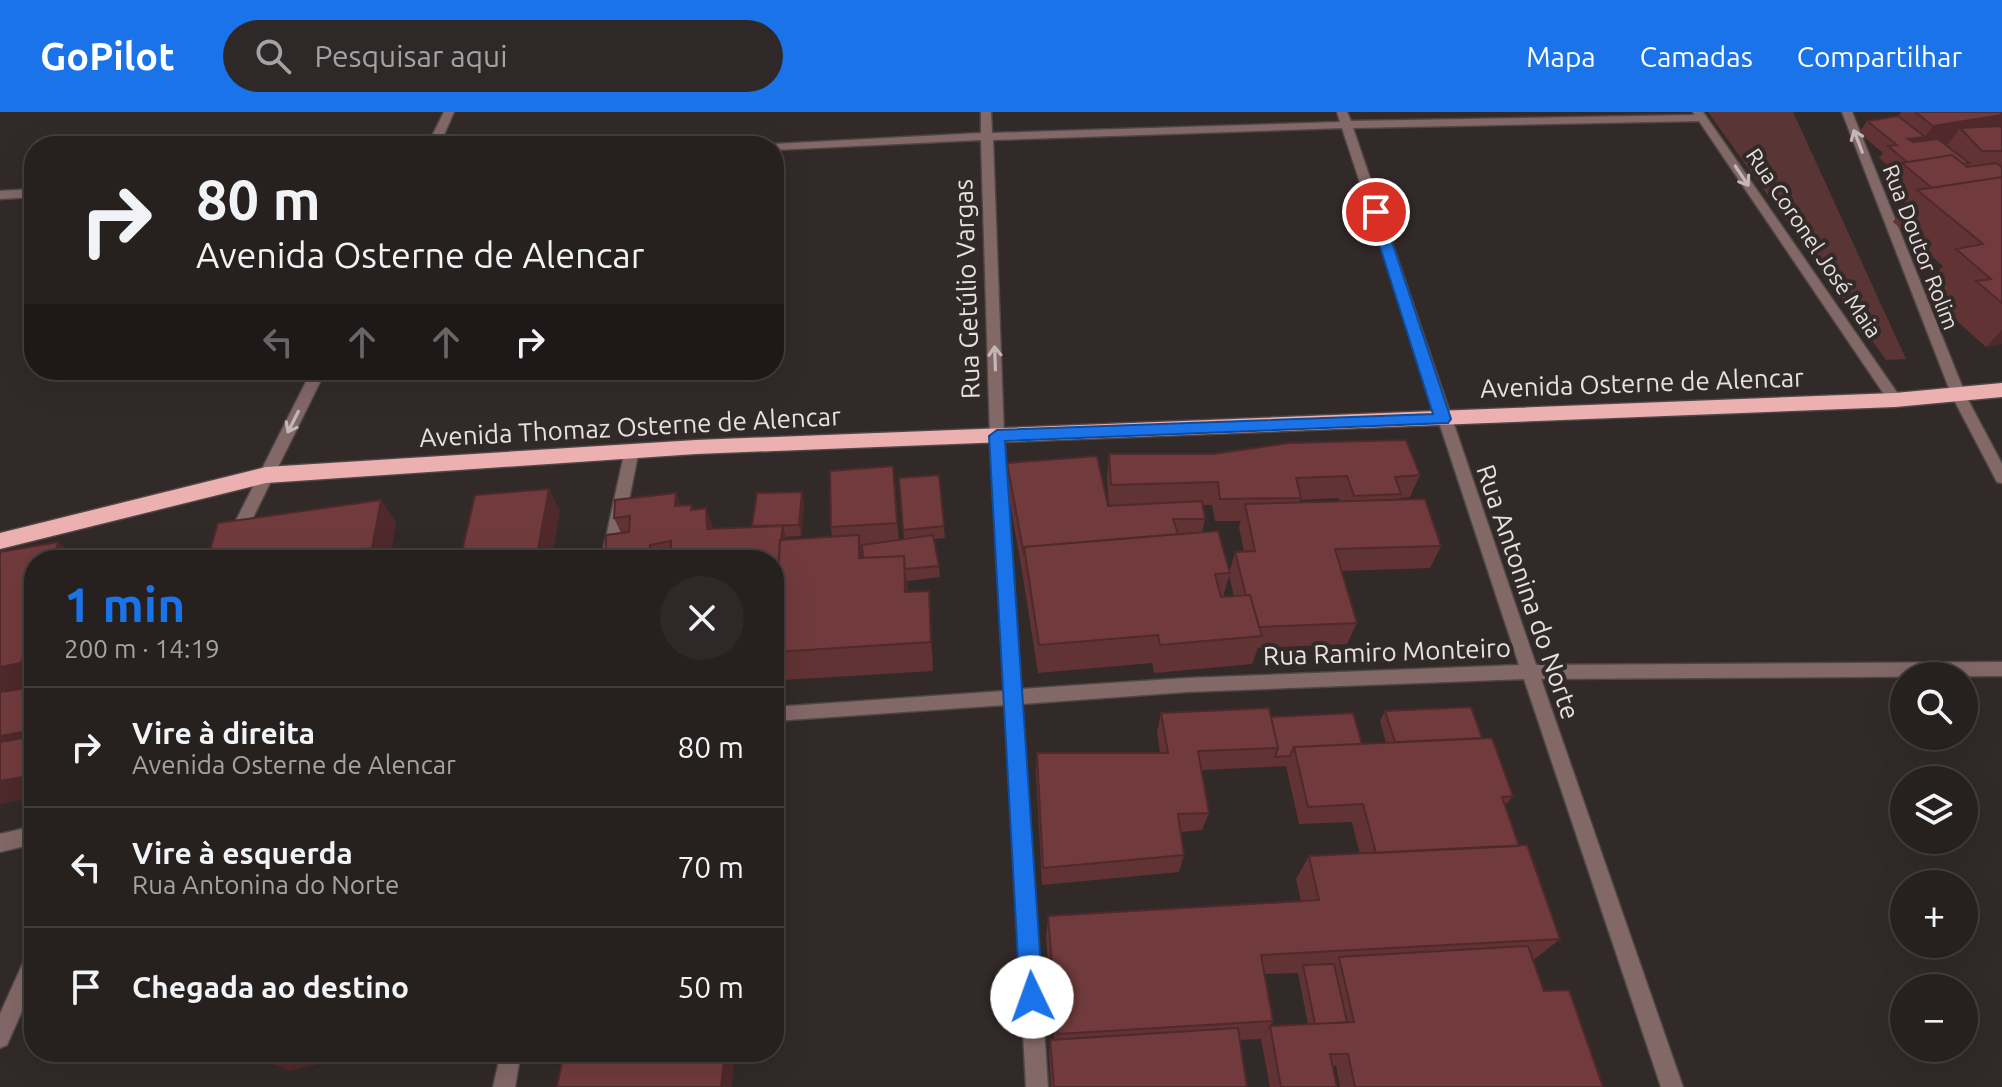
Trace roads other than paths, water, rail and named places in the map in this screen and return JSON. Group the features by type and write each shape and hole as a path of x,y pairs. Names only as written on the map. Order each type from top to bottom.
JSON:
{"highway":[{"name":"Avenida Osterne de Alencar","path":"997,436 1895,400 2002,390"},
{"name":"Avenida Thomaz Osterne de Alencar","path":"266,475 632,450 997,436"},
{"path":"0,541 266,475"}],"street":[{"path":"438,136 449,112"},
{"name":"Rua Getúlio Vargas","path":"986,112 997,436 1037,1087"},
{"name":"Rua Doutor Rolim","path":"1847,112 1959,396"},
{"path":"784,146 1345,118 1700,115"},
{"name":"Rua Coronel José Maia","path":"1700,115 1895,400"},
{"name":"Rua Antonina do Norte","path":"1345,118 1443,419 1672,1087"},
{"path":"0,195 24,194"},
{"path":"229,550 314,380"},
{"path":"1959,396 2002,478"},
{"path":"611,550 632,450"},
{"name":"Rua Ramiro Monteiro","path":"784,713 1187,685 1531,672 2002,669"},
{"path":"0,843 24,837"},
{"path":"0,1038 24,984"},
{"path":"504,1087 509,1062"}]}
